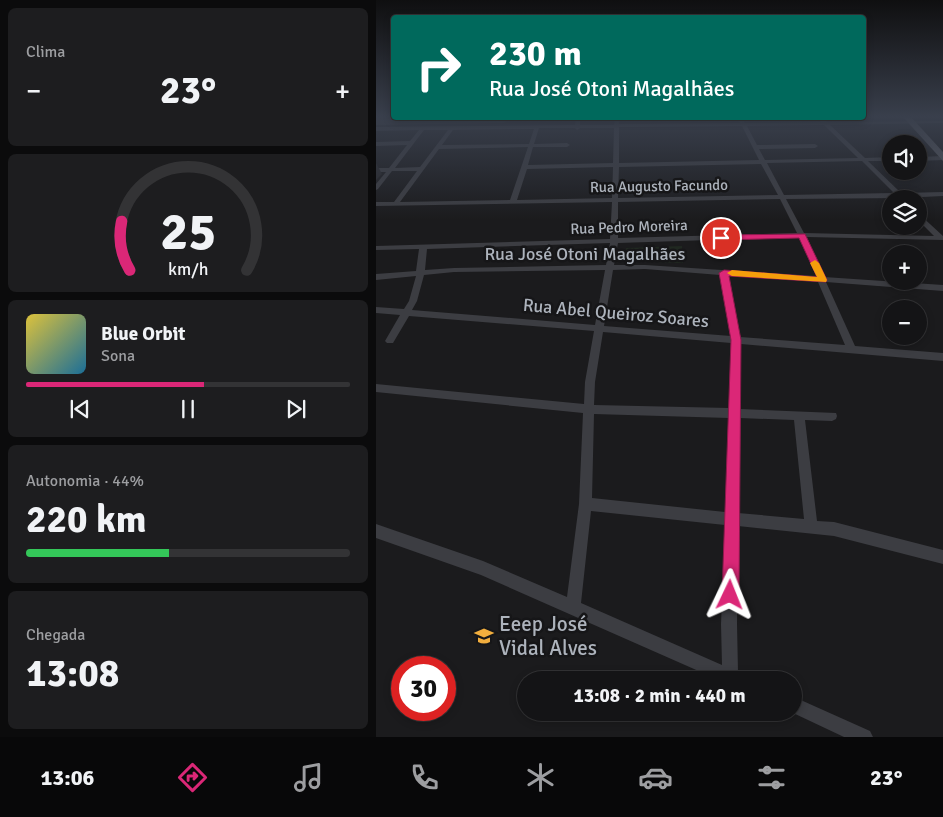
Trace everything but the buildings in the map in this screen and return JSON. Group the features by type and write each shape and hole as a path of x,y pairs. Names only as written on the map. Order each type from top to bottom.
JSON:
{"street":[{"path":"376,188 404,151"},
{"path":"396,204 435,151"},
{"path":"513,201 530,151"},
{"path":"573,606 585,504 590,382 614,242 616,151"},
{"path":"757,151 802,236 852,349"},
{"path":"855,151 895,190"},
{"path":"927,159 943,158"},
{"path":"523,167 882,159"},
{"path":"376,170 422,169"},
{"name":"Rua Augusto Facundo","path":"927,195 943,194"},
{"name":"Rua Augusto Facundo","path":"376,204 882,196"},
{"path":"927,224 941,237"},
{"name":"Rua Pedro Moreira","path":"376,248 802,236 941,237"},
{"path":"390,341 408,312 420,273 423,247"},
{"name":"Rua José Otoni Magalhães","path":"376,277 486,269 611,267 943,288"},
{"path":"724,273 736,340 734,519 729,624 733,671"},
{"name":"Rua Abel Queiroz Soares","path":"376,310 943,357"},
{"path":"376,388 588,408 832,416"},
{"path":"799,415 811,526"},
{"path":"585,504 811,526 861,534 943,557"},
{"path":"376,531 483,568 718,671"},
{"path":"802,709 864,737"}],"shaded area":[{"path":"682,246 683,263 627,261 626,248"}],"slow traffic":[{"path":"732,273 823,280 815,263"}],"place":[{"name":"Eeep José Vidal Alves","path":"484,636"}],"route":[{"path":"721,238 802,236 823,280 724,273 736,340 734,519 730,595"}]}
